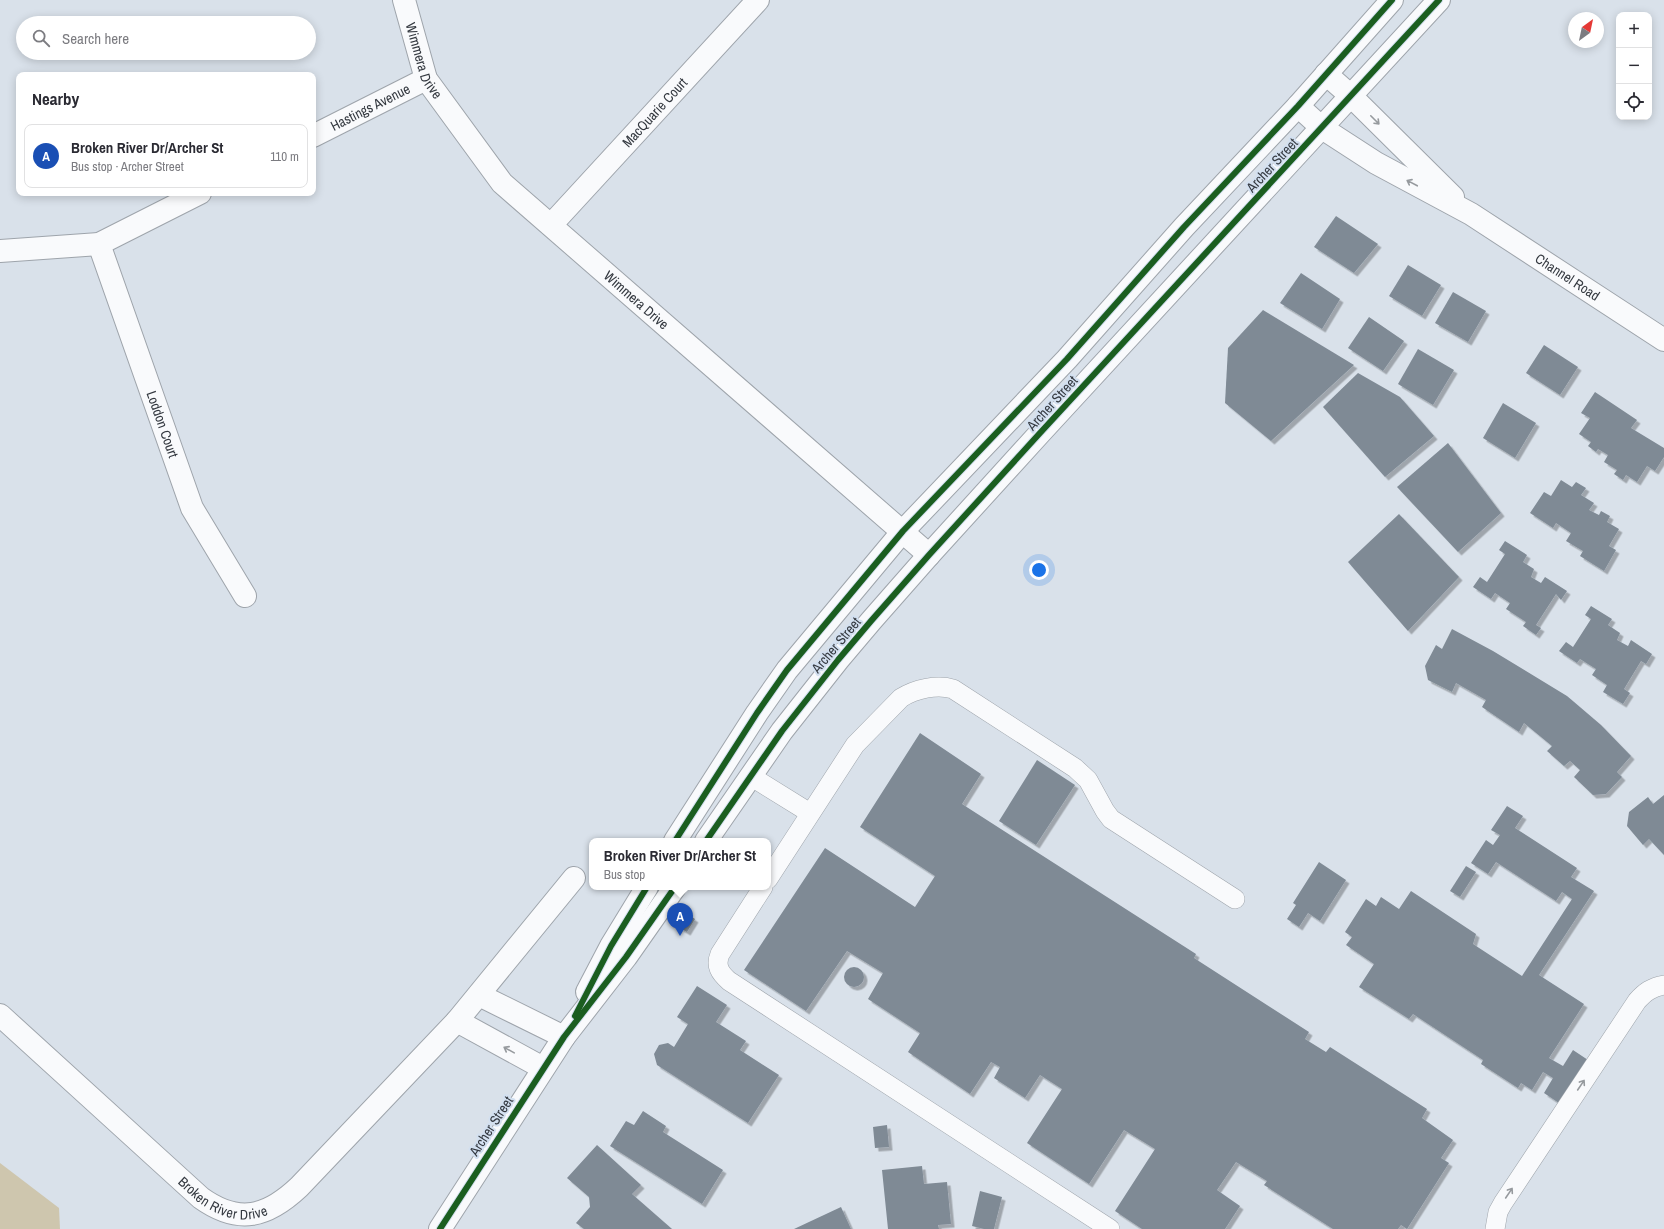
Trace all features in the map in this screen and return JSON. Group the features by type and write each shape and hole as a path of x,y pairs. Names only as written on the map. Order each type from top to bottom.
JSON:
{"street":[{"name":"Wimmera Drive","path":"404,0 426,79 502,182 929,555"},
{"name":"MacQuarie Court","path":"551,226 758,0"},
{"name":"Archer Street","path":"677,838 731,756 757,713 796,658 903,531 1067,359 1184,227 1298,106 1392,0"},
{"name":"Archer Street","path":"708,838 782,731 838,660 929,555 1439,0"},
{"name":"Channel Road","path":"1326,74 1352,96 1471,214"},
{"name":"Hastings Avenue","path":"316,134 426,79"},
{"name":"Channel Road","path":"1298,106 1322,128 1376,163 1471,214 1664,340"},
{"path":"0,251 99,244 194,196"},
{"name":"Loddon Court","path":"99,244 192,508 245,596"},
{"path":"1067,359 1089,380"},
{"path":"757,713 782,731"},
{"path":"731,756 753,774"},
{"name":"Broken River Drive","path":"0,1015 212,1207 235,1214 249,1215 265,1212 284,1202 457,1021 574,878"},
{"name":"Archer Street","path":"564,1037 611,946 645,890"},
{"name":"Archer Street","path":"440,1229 564,1037 626,957 673,890"},
{"path":"479,995 564,1037"},
{"path":"457,1021 543,1068"}],"lane":[{"path":"771,874 855,745 896,702 906,694 937,687 945,687 953,689 1075,768 1088,780 1104,811 1111,819 1235,899"},
{"path":"753,774 810,813"},
{"path":"761,890 720,954 717,962 718,968 726,978 1110,1229"},
{"path":"1495,1229 1498,1212 1503,1203 1637,1001 1644,993 1654,987 1664,984"}],"shaded area":[{"path":"0,1163 59,1208 60,1229 0,1229"}],"building":[{"path":"1336,216 1378,244 1354,273 1314,247"},
{"path":"1408,265 1441,285 1422,316 1389,296"},
{"path":"1301,273 1340,299 1322,329 1280,303"},
{"path":"1453,292 1486,311 1468,342 1435,323"},
{"path":"1263,310 1354,365 1271,441 1225,403 1228,348"},
{"path":"1369,317 1404,341 1383,371 1348,348"},
{"path":"1544,345 1578,367 1560,395 1526,373"},
{"path":"1418,349 1454,370 1433,405 1398,384"},
{"path":"1358,373 1400,397 1434,436 1385,477 1323,407"},
{"path":"1595,392 1637,420 1631,428 1664,448 1664,457 1655,471 1647,466 1637,482 1626,475 1623,480 1614,474 1617,470 1604,462 1608,455 1598,449 1596,452 1588,446 1591,442 1579,434 1590,418 1581,413"},
{"path":"1503,403 1536,423 1515,458 1483,438"},
{"path":"1448,443 1501,513 1458,552 1397,487"},
{"path":"1561,480 1572,487 1576,482 1586,488 1581,495 1594,503 1589,510 1599,515 1601,511 1610,516 1607,522 1619,529 1609,546 1616,550 1604,571 1580,556 1583,551 1566,541 1571,533 1556,523 1553,528 1530,513 1544,492 1551,496"},
{"path":"1399,514 1459,577 1408,631 1348,562"},
{"path":"1505,541 1527,555 1523,562 1534,569 1531,577 1541,583 1545,577 1567,591 1561,600 1556,594 1536,625 1541,628 1536,635 1523,626 1526,622 1506,609 1510,603 1495,593 1491,599 1473,587 1480,577 1487,582 1505,554 1499,550"},
{"path":"1591,606 1612,619 1608,625 1620,633 1617,640 1628,646 1631,640 1652,654 1646,664 1641,661 1624,689 1630,693 1623,704 1603,692 1607,685 1592,675 1596,669 1580,659 1577,663 1559,651 1566,642 1573,647 1591,619 1585,615"},
{"path":"1452,629 1493,651 1567,696 1601,725 1631,756 1617,772 1622,777 1606,794 1593,795 1574,777 1580,770 1570,761 1564,766 1547,751 1552,746 1524,723 1519,732 1482,707 1486,700 1456,683 1452,692 1428,680 1425,666 1436,645 1442,649"},
{"path":"920,733 981,774 962,804 1196,954 1194,958 1309,1032 1305,1039 1326,1052 1330,1047 1427,1109 1422,1118 1453,1140 1441,1158 1449,1163 1407,1229 1401,1225 1398,1229 1333,1229 1264,1185 1267,1181 1236,1162 1217,1190 1240,1206 1225,1229 1142,1229 1115,1211 1155,1149 1124,1130 1089,1184 1027,1143 1062,1089 1040,1075 1025,1098 994,1078 1000,1067 991,1062 970,1094 908,1052 920,1033 868,999 883,973 847,951 806,1011 744,970 825,848 915,907 935,876 860,827"},
{"path":"1037,760 1075,785 1036,845 999,821"},
{"path":"1664,795 1664,855 1649,839 1643,845 1627,826 1629,812 1648,797 1653,804"},
{"path":"1507,806 1523,816 1515,828 1577,868 1571,877 1594,891 1539,975 1584,1004 1549,1058 1563,1066 1573,1050 1591,1062 1562,1105 1544,1093 1553,1078 1543,1072 1532,1090 1521,1083 1518,1088 1481,1064 1483,1060 1413,1014 1409,1019 1359,987 1374,964 1346,945 1352,937 1345,932 1366,899 1376,906 1381,897 1399,909 1411,891 1476,934 1473,944 1522,976 1572,899 1562,892 1556,901 1496,862 1488,874 1471,863 1486,840 1493,845 1500,835 1491,830"},
{"path":"1319,862 1346,880 1320,921 1308,913 1299,927 1287,919 1296,905 1293,903"},
{"path":"1466,866 1476,872 1460,897 1450,891"},
{"path":"689,915 695,919 687,932 680,928"},
{"path":"854,967 861,970 864,977 861,984 854,987 847,984 844,977 847,970"},
{"path":"697,986 727,1005 716,1022 746,1041 740,1050 779,1075 748,1123 657,1065 654,1054 659,1045 668,1043 674,1047 688,1024 677,1017"},
{"path":"643,1111 666,1126 663,1132 723,1170 702,1204 610,1146 626,1121 634,1125"},
{"path":"887,1125 889,1147 875,1148 873,1127"},
{"path":"597,1145 641,1185 632,1194 672,1229 584,1229 576,1223 590,1207 589,1197 567,1178"},
{"path":"922,1166 924,1184 947,1182 951,1224 938,1225 939,1229 888,1229 882,1170"},
{"path":"980,1191 1002,1197 994,1229 984,1229 972,1226"},
{"path":"841,1207 851,1229 794,1229"}],"cycle path":[{"path":"677,838 757,713 787,670 903,531 1067,359 1184,227 1298,106 1392,0"},
{"path":"708,838 782,731 871,621 1040,433 1439,0"},
{"path":"575,1016 611,946 645,890"},
{"path":"440,1229 564,1037 626,957 673,890"}],"place":[{"name":"Broken River Dr/Archer St","path":"680,936"}]}
